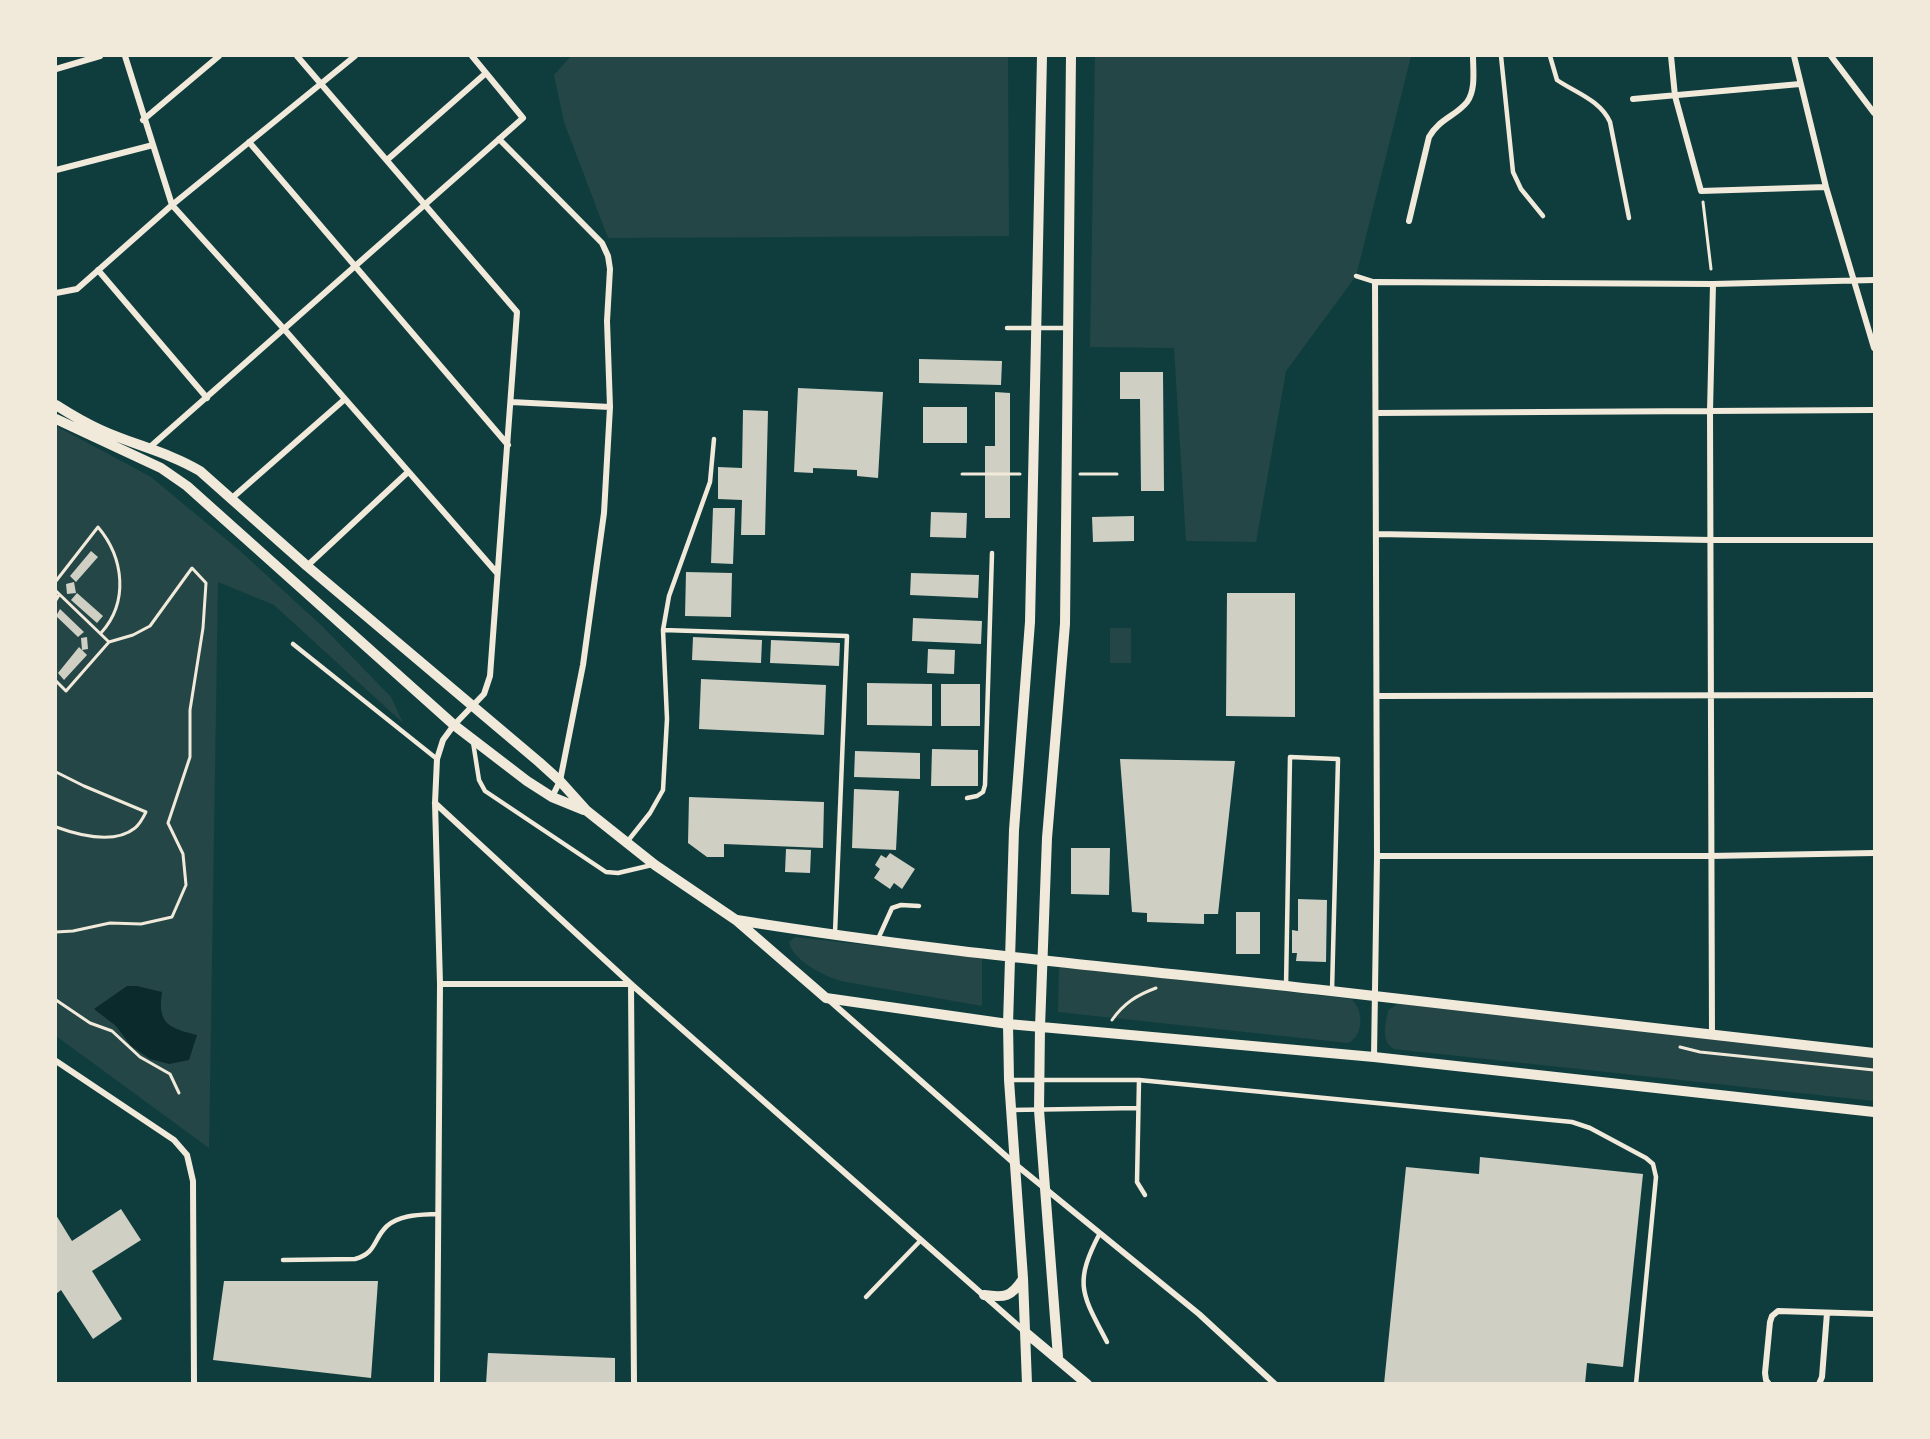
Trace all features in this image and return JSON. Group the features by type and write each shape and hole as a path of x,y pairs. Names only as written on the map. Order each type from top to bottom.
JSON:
{"street":[{"path":"56,69 100,56"},
{"path":"124,56 172,205 284,329 497,573"},
{"path":"144,120 219,56"},
{"path":"297,56 517,312 490,676 484,694 443,740 437,759 435,803 440,984 436,1383"},
{"path":"56,293 77,289 172,205 356,56"},
{"path":"150,447 523,118 472,56"},
{"path":"1027,1383 1023,1278 1009,1080 1008,1024 1014,830 1030,622 1042,56"},
{"path":"1058,1358 1039,1110 1039,1080 1041,960 1047,838 1065,624 1070,328 1071,56"},
{"path":"1408,221 1429,137 1435,126 1466,103 1470,95 1473,86 1473,56"},
{"path":"1671,56 1675,96 1701,191 1826,187"},
{"path":"1794,56 1826,187 1875,348"},
{"path":"1831,56 1875,113"},
{"path":"387,160 486,73"},
{"path":"1633,99 1800,84"},
{"path":"499,139 602,243 608,256 610,269 607,321 610,407 604,513 583,665 560,781 552,797"},
{"path":"249,142 508,445"},
{"path":"56,170 153,145"},
{"path":"98,270 207,398"},
{"path":"1374,1058 1377,856 1375,282 1713,284 1875,280"},
{"path":"1712,1036 1710,411 1713,284"},
{"path":"232,498 345,399"},
{"path":"511,402 610,407"},
{"path":"56,405 101,430 150,447 200,471 560,781 587,811 655,865 736,920 1015,1164 1199,1314 1275,1383"},
{"path":"1376,413 1875,410"},
{"path":"56,419 161,468 187,486 472,740 527,782 552,797 587,811"},
{"path":"308,566 408,472"},
{"path":"1376,534 1711,540 1875,540"},
{"path":"1377,696 1875,695"},
{"path":"435,803 631,984 1025,1332 1087,1383"},
{"path":"1377,856 1710,856 1875,852"},
{"path":"736,920 835,936 1010,957 1875,1053"},
{"path":"440,984 631,984"},
{"path":"631,984 634,1383"},
{"path":"826,998 1008,1024 1374,1058 1875,1112"},
{"path":"56,1061 174,1140 187,1155 193,1181 194,1383"},
{"path":"984,1295 1007,1296 1016,1290 1023,1278"},
{"path":"1769,1383 1765,1373 1770,1322 1772,1316 1778,1311 1875,1314"},
{"path":"1820,1383 1827,1313"}],"lane":[{"path":"1501,56 1513,172 1521,189 1544,216"},
{"path":"1550,56 1557,80 1599,105 1610,123 1629,218"},
{"path":"1356,276 1375,282"},
{"path":"1007,328 1070,328"},
{"path":"627,842 660,799 663,790 666,759 666,696 663,630 669,596 710,482 714,439"},
{"path":"967,798 983,792 985,785 992,553"},
{"path":"663,630 847,636 835,936"},
{"path":"293,644 437,759"},
{"path":"472,740 479,780 486,791 606,872 618,873 655,865"},
{"path":"1286,987 1290,757 1338,759 1332,991"},
{"path":"877,941 892,908 901,904 919,906"},
{"path":"1009,1080 1139,1080 1572,1122 1590,1128 1646,1158 1653,1164 1656,1177 1636,1383"},
{"path":"1139,1080 1137,1182 1145,1195"},
{"path":"1011,1110 1138,1108"},
{"path":"283,1260 355,1259 367,1256 389,1225 405,1217 438,1214"},
{"path":"1100,1233 1083,1276 1083,1290 1087,1305 1107,1342"},
{"path":"866,1297 921,1240"}],"path":[{"path":"1701,191 1711,269"},
{"path":"962,474 982,474"},
{"path":"1101,475 1117,474"},
{"path":"56,581 98,527 105,535 116,558 120,579 113,618 101,633"},
{"path":"56,681 66,691 109,642 133,635 150,626 192,568 207,583 203,628 190,710 190,757 168,823 183,854 186,885 172,917 141,924 110,923 73,931 56,932"},
{"path":"56,591 109,642"},
{"path":"56,600 59,595"},
{"path":"56,772 146,813 134,829 110,837 82,834 56,827"},
{"path":"1103,1033 1124,1004 1159,987"},
{"path":"56,1000 90,1023 112,1031 140,1057 170,1074 179,1093"},
{"path":"1672,1045 1700,1052 1875,1070"}],"shaded area":[{"path":"571,56 1008,56 1009,236 608,238 564,122 554,75"},
{"path":"1095,56 1411,56 1356,276 1286,371 1256,542 1186,541 1174,348 1090,347"},
{"path":"56,426 151,477 239,550 322,626 391,697 403,723 274,605 218,582 209,1148 56,1036"},
{"path":"1110,628 1131,628 1131,663 1110,663"},
{"path":"795,937 982,958 982,1006 846,982 830,977 812,968 797,956 789,942"},
{"path":"1059,965 1351,999 1360,1015 1359,1029 1357,1035 1348,1043 1058,1012"},
{"path":"127,986 162,992 161,1011 167,1023 179,1030 197,1035 189,1060 169,1064 150,1059 131,1046 116,1026 94,1009"},
{"path":"1398,1004 1874,1056 1874,1101 1394,1049 1385,1037 1385,1026 1388,1010"}],"building":[{"path":"919,359 1002,361 1001,385 919,383"},
{"path":"1120,372 1163,372 1164,491 1141,491 1140,399 1120,399"},
{"path":"798,388 883,392 878,478 857,476 857,470 813,468 813,473 794,472"},
{"path":"995,392 1010,393 1010,518 985,518 985,446 995,446"},
{"path":"923,407 967,407 967,443 923,443"},
{"path":"743,410 768,411 765,535 741,535 742,500 718,499 718,467 742,468"},
{"path":"713,508 735,508 733,564 711,563"},
{"path":"931,512 967,513 966,538 930,537"},
{"path":"1134,516 1134,541 1093,542 1092,517"},
{"path":"91,551 98,557 76,582 70,576"},
{"path":"686,572 732,573 731,617 685,616"},
{"path":"911,573 979,575 978,598 910,595"},
{"path":"74,582 76,593 67,594 66,584"},
{"path":"77,593 103,616 97,623 71,600"},
{"path":"1227,593 1295,593 1295,717 1226,716"},
{"path":"60,609 84,632 78,637 56,616"},
{"path":"913,618 982,621 981,644 912,641"},
{"path":"87,637 88,649 82,650 81,638"},
{"path":"693,637 762,640 761,663 692,660"},
{"path":"771,640 840,643 839,666 770,663"},
{"path":"79,647 87,655 64,680 58,673"},
{"path":"928,649 955,650 954,674 927,673"},
{"path":"701,679 826,685 824,735 699,729"},
{"path":"867,683 932,684 932,726 867,725"},
{"path":"941,684 980,684 980,726 941,726"},
{"path":"932,749 978,750 978,786 931,786"},
{"path":"855,751 920,753 920,779 854,777"},
{"path":"1120,759 1235,761 1218,914 1204,914 1204,924 1147,922 1147,913 1132,912"},
{"path":"854,789 899,791 896,850 852,848"},
{"path":"689,797 824,802 823,848 724,844 724,857 707,857 688,843"},
{"path":"1071,848 1110,848 1109,895 1071,894"},
{"path":"786,849 811,850 810,873 785,872"},
{"path":"890,853 915,869 902,889 894,883 890,889 874,878 880,869 875,865 881,855 886,858"},
{"path":"1298,899 1327,900 1326,962 1296,961 1297,953 1292,953 1292,930 1298,931"},
{"path":"1236,912 1260,912 1260,954 1236,954"},
{"path":"1480,1157 1643,1174 1623,1367 1587,1363 1585,1384 1384,1384 1406,1167 1479,1174"},
{"path":"121,1209 141,1240 92,1271 122,1319 93,1339 61,1290 56,1294 56,1215 72,1241"},
{"path":"224,1281 378,1281 371,1378 213,1360"},
{"path":"488,1353 615,1358 615,1384 486,1384"}]}
